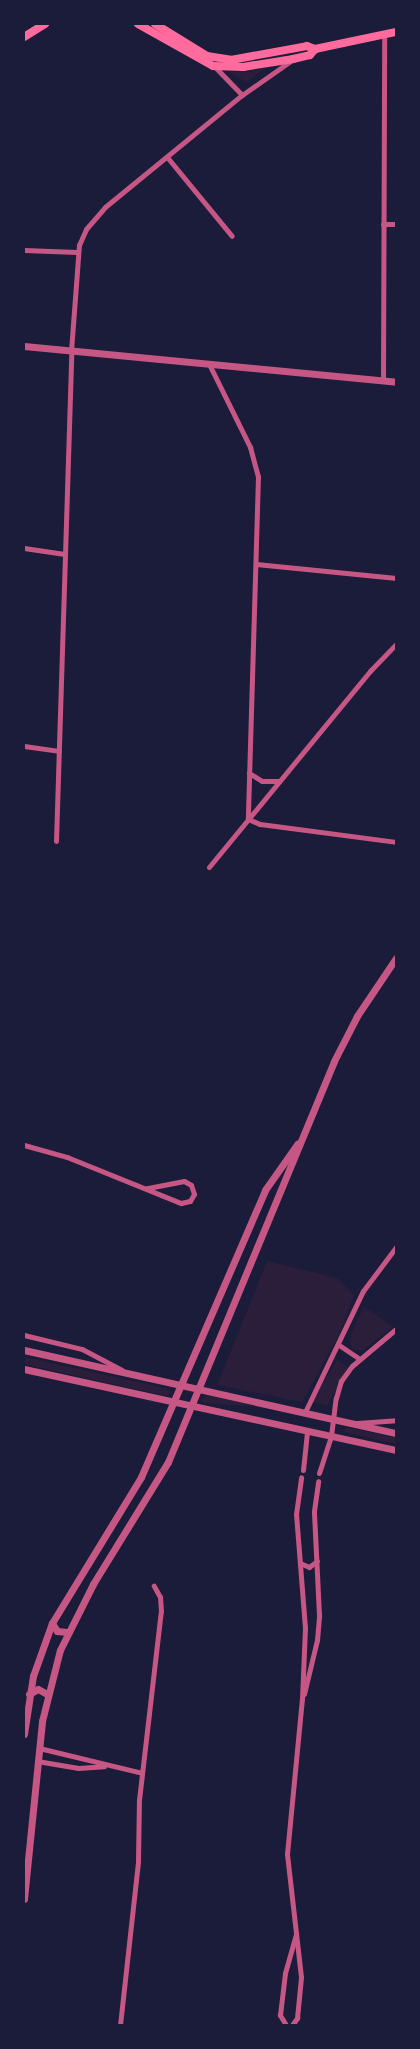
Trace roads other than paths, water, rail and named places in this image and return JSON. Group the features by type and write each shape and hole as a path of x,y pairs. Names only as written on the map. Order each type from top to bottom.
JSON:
{"main road":[{"path":"24,37 45,24"},
{"path":"138,24 213,66 243,67 292,59 310,55 315,49"},
{"path":"155,24 218,60 244,59 307,46 315,49 396,32"}],"street":[{"path":"383,381 384,34"},
{"path":"56,841 71,351 77,252 86,229 98,214 242,95 292,59"},
{"path":"213,66 242,95"},
{"path":"167,157 232,236"},
{"path":"383,224 396,224"},
{"path":"24,250 77,252"},
{"path":"24,346 396,382"},
{"path":"209,364 256,466 256,564 248,819"},
{"path":"24,548 65,554"},
{"path":"256,564 396,578"},
{"path":"210,867 279,781 396,644"},
{"path":"24,746 59,751"},
{"path":"249,773 262,781 279,781"},
{"path":"248,819 260,824 396,842"},
{"path":"24,1899 37,1761 47,1694 67,1632 98,1574 162,1474 200,1388 345,1038 396,958"},
{"path":"24,1734 29,1694 52,1623 142,1477 264,1190 306,1132"},
{"path":"24,1145 67,1157 181,1202 190,1201 194,1194 191,1184 184,1181 147,1188"},
{"path":"305,1412 339,1345 363,1291 396,1247"},
{"path":"320,1474 335,1419 338,1390 345,1376 360,1359 396,1329"},
{"path":"24,1335 82,1349 124,1372"},
{"path":"339,1345 360,1359"},
{"path":"24,1350 396,1433"},
{"path":"24,1369 396,1450"},
{"path":"355,1424 396,1420"},
{"path":"303,1470 307,1431"},
{"path":"292,2025 297,2018 301,1977 287,1844 302,1699 305,1628 296,1514 301,1478"},
{"path":"302,1699 319,1628 314,1511 318,1481"},
{"path":"300,1563 309,1567 317,1561"},
{"path":"120,2025 138,1861 142,1773 161,1611 160,1597 154,1586"},
{"path":"52,1623 57,1631 67,1632"},
{"path":"29,1694 38,1688 47,1694"},
{"path":"39,1748 105,1766 142,1773"},
{"path":"37,1761 78,1768 105,1766"},
{"path":"24,1812 32,1810"},
{"path":"286,2025 280,2018 281,2006 285,1973 296,1934"}]}
